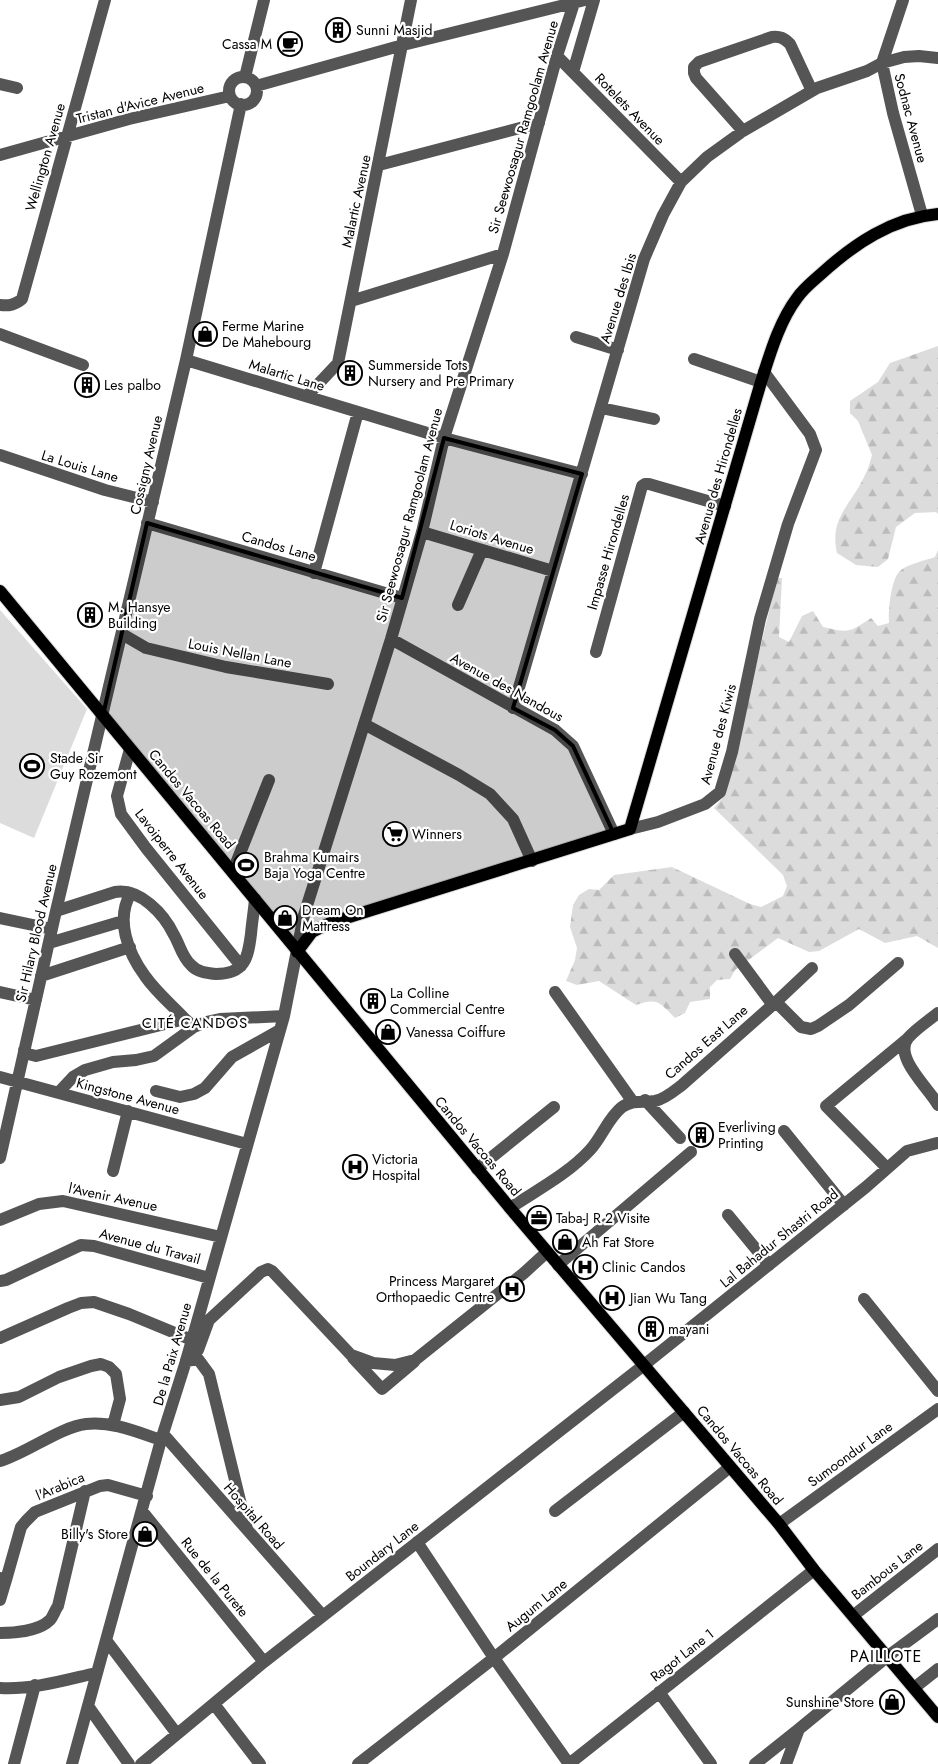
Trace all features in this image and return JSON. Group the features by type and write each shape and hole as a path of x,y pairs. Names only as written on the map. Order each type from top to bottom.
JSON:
{"main road":[{"name":"Avenue des Hirondelles","path":"630,829 763,377 782,323 797,298 814,280 839,258 864,240 892,225 922,216 938,214"},
{"name":"Candos Vacoas Road","path":"0,591 477,1169 779,1524 814,1570 854,1615 938,1717"},
{"name":"Avenue des Kiwis","path":"297,952 312,932 330,923 630,829"}],"street":[{"name":"Wellington Avenue","path":"0,305 10,306 22,299 106,0"},
{"path":"245,77 264,0"},
{"name":"Malartic Avenue","path":"307,396 338,363 411,0"},
{"path":"573,72 594,0"},
{"name":"Sodnac Avenue","path":"903,0 882,62 893,114 922,216"},
{"path":"256,86 403,45 578,1"},
{"name":"Sir Seewoosagur Ramgoolam Avenue","path":"297,952 304,915 391,639 422,532 444,438 503,254 557,56 578,1"},
{"path":"743,131 696,78 694,67 699,62 778,36 784,38 790,44 812,91"},
{"name":"Rotelets Avenue","path":"557,56 681,182"},
{"name":"Avenue des Ibis","path":"514,708 644,259 663,215 681,182 707,157 743,131 812,91 867,71 882,62 904,57 938,58"},
{"path":"245,77 254,82 257,91 254,99 246,104 236,103 229,92 232,83 245,77"},
{"path":"0,84 17,88"},
{"name":"Tristan d'Avice Avenue","path":"0,155 129,119 230,96"},
{"name":"Cossigny Avenue","path":"103,715 186,360 241,104"},
{"path":"379,165 539,122"},
{"path":"350,301 503,254"},
{"path":"0,334 83,365"},
{"path":"576,337 618,350"},
{"path":"694,359 763,377"},
{"name":"Malartic Lane","path":"186,360 444,438 582,474"},
{"name":"Avenue des Kiwis","path":"630,829 658,822 712,800 720,792 732,752 760,619 788,524 816,450 810,434 763,377"},
{"path":"601,408 654,419"},
{"path":"314,573 358,412"},
{"name":"La Louis Lane","path":"0,456 105,490 152,502"},
{"name":"Impasse Hirondelles","path":"596,652 642,486 649,484 725,506"},
{"name":"Candos Lane","path":"147,524 402,598"},
{"name":"Loriots Avenue","path":"422,532 553,571"},
{"path":"458,605 482,550"},
{"name":"Louis Nellan Lane","path":"122,634 146,648 226,667 328,684"},
{"name":"Avenue des Nandous","path":"391,639 555,730 573,746 614,834"},
{"name":"Sir Hilary Blood Avenue","path":"0,1158 103,715"},
{"path":"364,724 459,775 490,794 513,819 532,860"},
{"name":"Lavoiperre Avenue","path":"130,749 117,796 122,814 146,848 241,966"},
{"path":"233,871 269,780"},
{"path":"56,911 115,892 124,891 131,893 148,903 161,916 174,934 183,955 192,967 201,972 223,974 232,972 241,966 248,954 255,899"},
{"path":"131,893 124,910 123,921 130,947 145,976 190,1023"},
{"path":"0,918 52,929"},
{"path":"49,943 123,921"},
{"path":"41,976 130,947"},
{"name":"De la Paix Avenue","path":"72,1764 96,1672 284,1016 297,952"},
{"path":"734,954 774,1003 801,1028 811,1029 849,1005 898,963"},
{"name":"Candos East Lane","path":"510,1208 572,1168 592,1148 615,1114 624,1106 639,1101 655,1101 682,1085 812,968"},
{"path":"0,992 36,1000"},
{"path":"555,992 639,1101 680,1138"},
{"path":"887,1168 826,1106 938,1013"},
{"path":"24,1050 28,1054 36,1056 190,1023 220,1019 284,1016"},
{"path":"59,1092 72,1077 86,1070 113,1062 154,1056 190,1023"},
{"path":"156,1091 180,1097 194,1094 205,1088 232,1057 280,1030"},
{"path":"907,1039 904,1047 906,1061 938,1104"},
{"name":"Kingstone Avenue","path":"0,1077 247,1144"},
{"path":"477,1169 554,1107"},
{"path":"113,1170 128,1111"},
{"path":"784,1131 844,1205"},
{"name":"Lal Bahadur Shastri Road","path":"644,1365 844,1205 907,1151 938,1142"},
{"path":"558,1265 691,1152"},
{"name":"l'Avenir Avenue","path":"0,1220 38,1204 62,1200 221,1237"},
{"path":"728,1215 769,1265"},
{"name":"Avenue du Travail","path":"0,1281 6,1280 81,1244 209,1278"},
{"path":"186,1361 198,1350 209,1320 261,1272 268,1270 272,1271 382,1389 547,1252"},
{"path":"864,1298 938,1391"},
{"path":"0,1338 81,1303 94,1302 192,1340"},
{"path":"351,1355 373,1363 382,1364 406,1364 415,1360"},
{"path":"186,1361 198,1359 209,1374 248,1532"},
{"path":"0,1400 19,1396 59,1377 101,1364 110,1367 116,1374 120,1399 113,1425"},
{"name":"Boundary Lane","path":"141,1764 264,1662 644,1365"},
{"name":"Sumoondur Lane","path":"779,1524 938,1409"},
{"path":"555,1511 684,1412"},
{"path":"0,1461 23,1452 63,1431 85,1424 113,1425 163,1438"},
{"name":"Hospital Road","path":"163,1438 323,1616"},
{"name":"Augum Lane","path":"358,1764 494,1658 730,1467"},
{"name":"l'Arabica","path":"0,1600 3,1579 21,1527 35,1512 100,1486 108,1485 147,1496"},
{"path":"0,1633 16,1633 50,1621 58,1606 85,1491"},
{"name":"Rue de la Purete","path":"142,1511 264,1662"},
{"path":"417,1542 494,1658 569,1764"},
{"name":"Bambous Lane","path":"854,1615 938,1549"},
{"name":"Ragot Lane 1","path":"569,1764 814,1570"},
{"path":"754,1764 888,1656 938,1619"},
{"path":"106,1640 177,1734"},
{"path":"914,1688 938,1669"},
{"path":"0,1688 63,1681 96,1672"},
{"path":"14,1764 35,1685"},
{"path":"659,1692 711,1764"},
{"path":"214,1704 254,1762"},
{"path":"88,1706 129,1764"},
{"path":"786,1764 799,1729"}],"highlighted area":[{"path":"444,438 582,474 513,708 555,730 573,746 614,834 330,923 312,932 297,952 103,715 147,523 402,598"}],"green space":[{"path":"938,346 938,514 936,512 915,513 896,527 888,559 878,567 856,565 837,553 835,541 839,521 859,487 872,455 858,421 850,413 850,401 878,382 890,363"},
{"path":"938,550 938,948 917,936 885,943 859,929 819,951 809,952 778,938 735,970 730,979 717,980 710,987 710,999 690,1002 685,1013 675,1018 658,1003 649,1002 636,1005 599,981 577,985 566,981 575,960 577,948 570,927 573,905 579,895 589,889 599,890 614,875 672,867 750,904 761,907 783,896 787,886 783,875 714,808 725,795 777,578 782,578 779,637 789,642 802,616 813,611 823,627 844,631 858,627 871,618 878,626 889,623 891,595 898,574 908,566 935,557"},
{"name":"Stade Sir Guy Rozemont","path":"0,610 87,709 34,838 0,823"}],"place":[{"name":"Sunni Masjid","path":"338,30"},
{"name":"Cassa M","path":"290,44"},
{"name":"Ferme Marine De Mahebourg","path":"205,334"},
{"name":"Summerside Tots Nursery and Pre Primary","path":"350,373"},
{"name":"Les palbo","path":"87,385"},
{"name":"M. Hansye Building","path":"90,615"},
{"name":"Stade Sir Guy Rozemont","path":"32,766"},
{"name":"Winners","path":"395,834"},
{"name":"Brahma Kumairs Baja Yoga Centre","path":"246,865"},
{"name":"Dream On Mattress","path":"285,918"},
{"name":"La Colline Commercial Centre","path":"373,1001"},
{"name":"Vanessa Coiffure","path":"388,1032"},
{"name":"Everliving Printing","path":"701,1135"},
{"name":"Victoria Hospital","path":"355,1167"},
{"name":"Taba-J R 2 Visite","path":"539,1218"},
{"name":"Ah Fat Store","path":"565,1242"},
{"name":"Clinic Candos","path":"585,1267"},
{"name":"Princess Margaret Orthopaedic Centre","path":"512,1289"},
{"name":"Jian Wu Tang","path":"612,1298"},
{"name":"mayani","path":"651,1329"},
{"name":"Billy's Store","path":"145,1534"},
{"name":"Sunshine Store","path":"892,1702"}],"district":[{"name":"CITÉ CANDOS","path":"195,1023"},
{"name":"PAILLOTE","path":"886,1656"}]}
